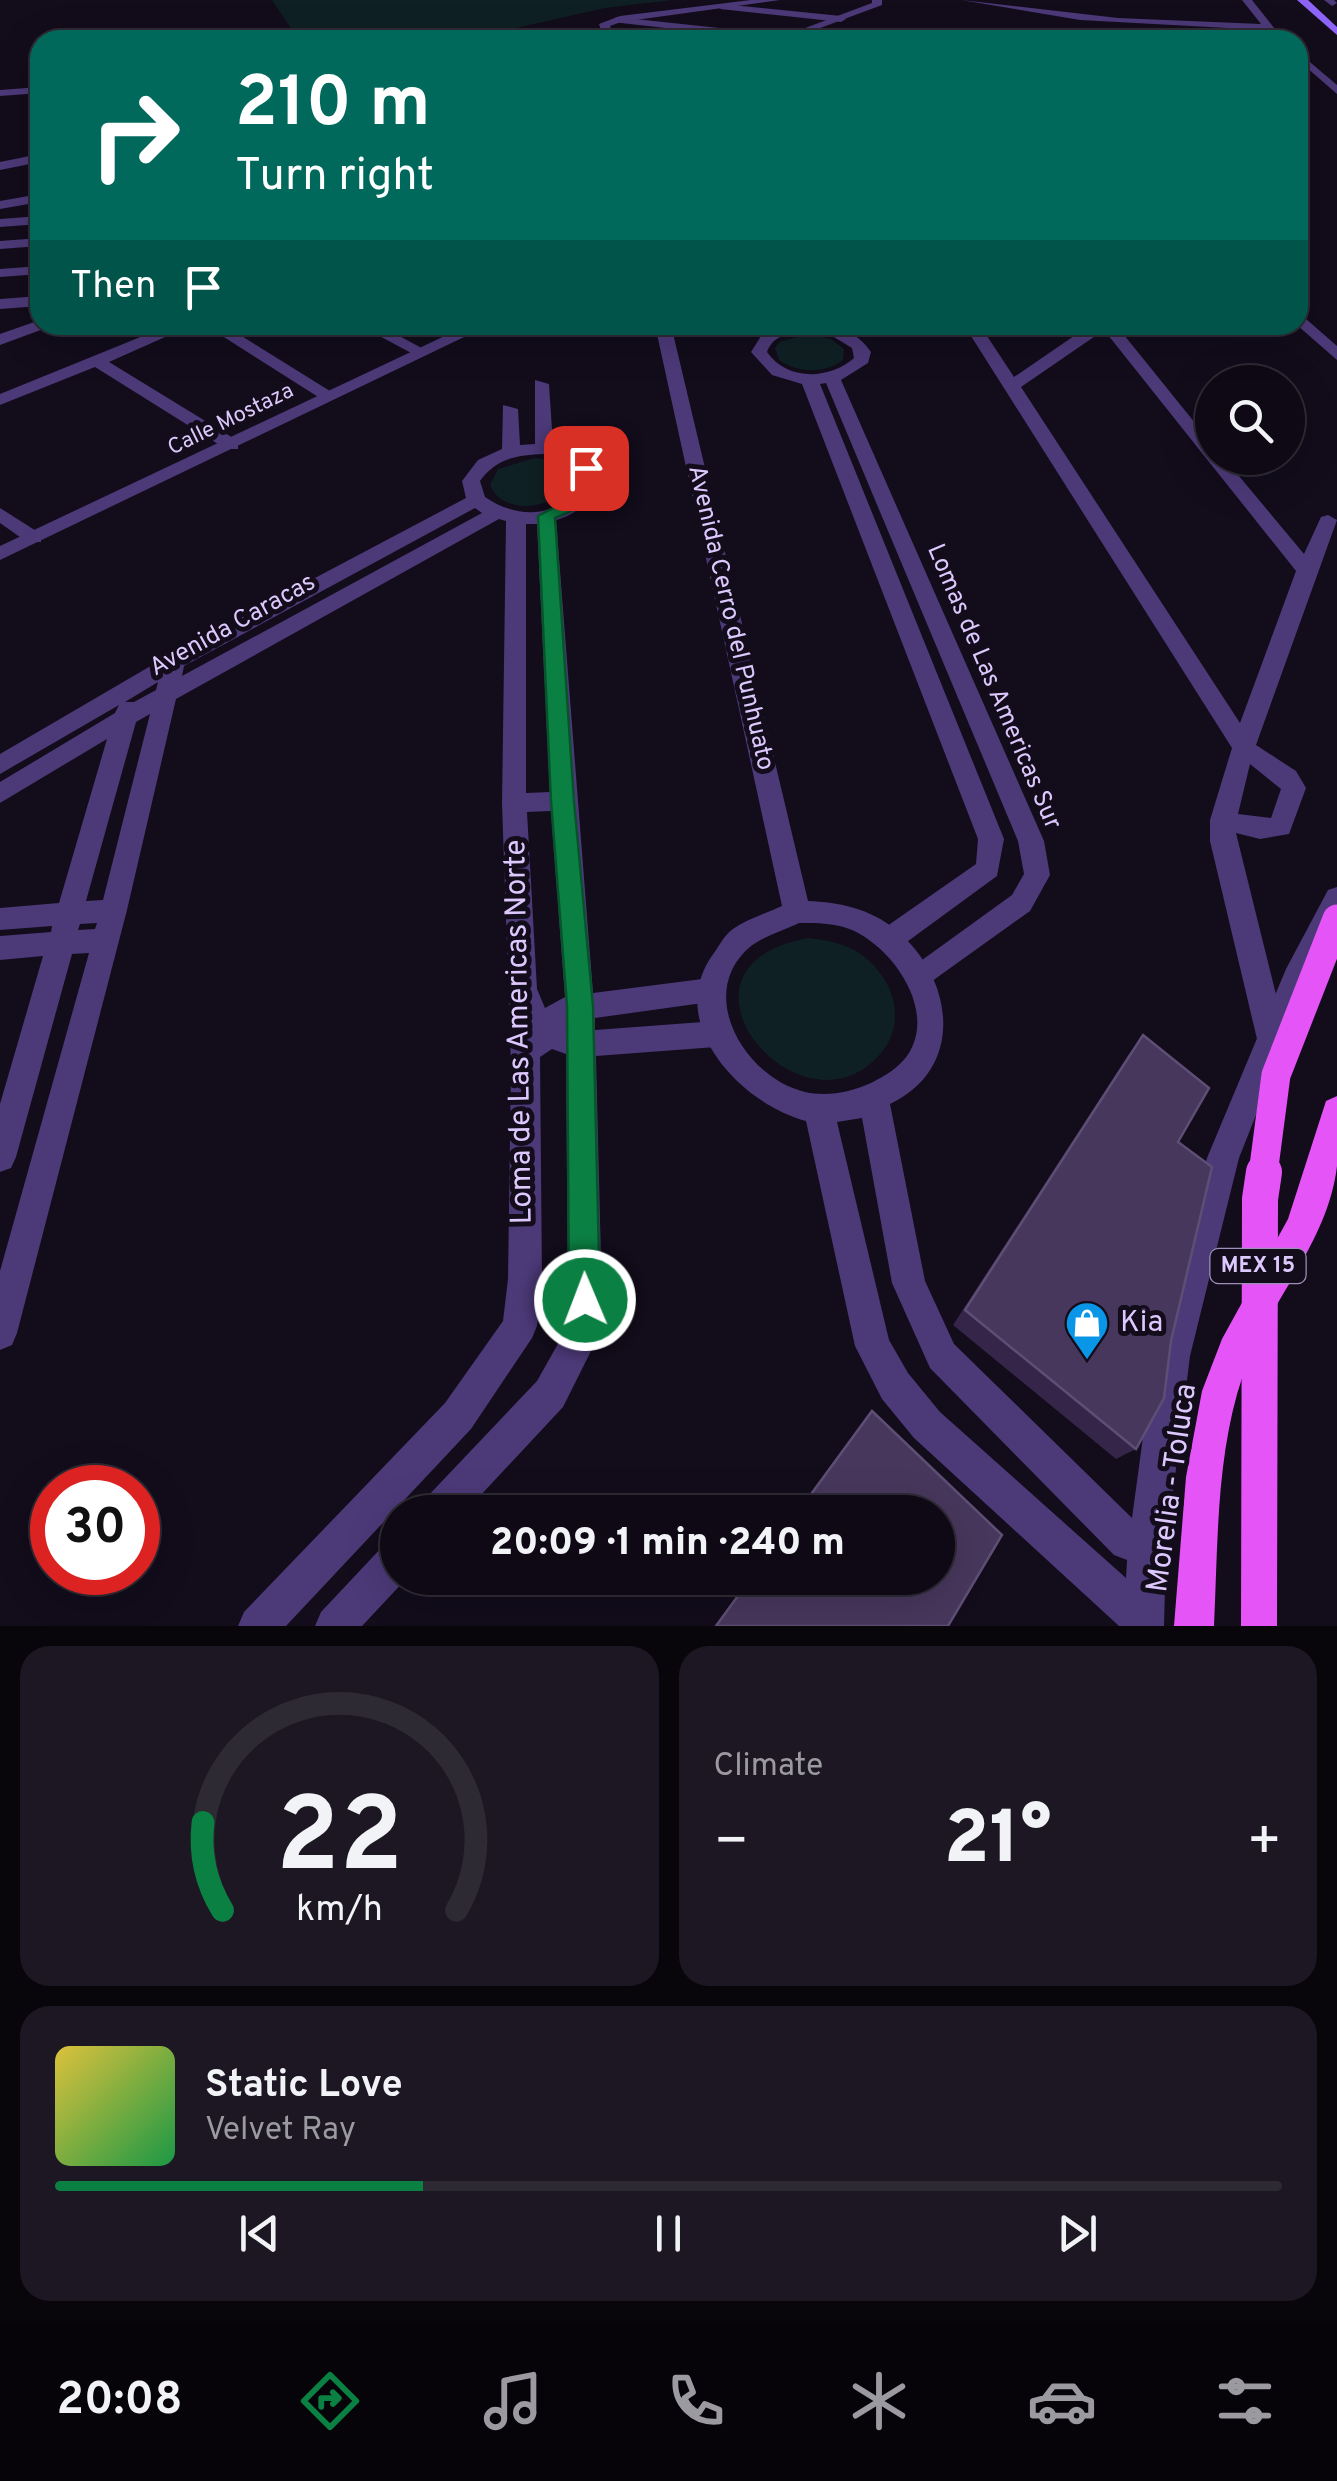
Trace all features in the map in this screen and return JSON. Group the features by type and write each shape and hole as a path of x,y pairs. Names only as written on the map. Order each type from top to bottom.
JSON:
{"main road":[{"path":"1302,0 1337,32"},
{"name":"MEX 15","path":"1259,1626 1260,1199 1276,1075 1337,919"},
{"name":"Morelia - Toluca","path":"1194,1626 1200,1523 1220,1392 1244,1328 1298,1235 1337,1110"}],"street":[{"path":"606,30 604,24 616,20 775,0"},
{"path":"808,30 877,5 877,0"},
{"path":"966,0 1056,15 1267,28"},
{"path":"1232,0 1269,30"},
{"path":"1246,0 1267,28"},
{"path":"723,7 841,19"},
{"path":"616,20 703,30"},
{"path":"1144,23 1153,30"},
{"path":"1308,64 1337,92"},
{"path":"0,93 30,91"},
{"path":"0,166 30,160"},
{"path":"0,205 30,200"},
{"path":"0,223 30,221"},
{"path":"0,246 30,243"},
{"path":"0,273 30,271"},
{"path":"0,304 30,301"},
{"path":"1308,308 1337,337"},
{"path":"1308,326 1337,355"},
{"path":"0,340 30,329"},
{"path":"0,400 160,335"},
{"path":"229,335 330,396"},
{"path":"387,335 421,352"},
{"name":"Calle Mostaza","path":"0,554 459,335"},
{"name":"Avenida Cerro del Punhuato","path":"665,335 797,912"},
{"path":"770,335 761,344 762,360 780,373 821,378 846,374 862,360 863,352 845,335"},
{"path":"1013,385 1086,335"},
{"path":"1116,335 1195,433"},
{"path":"979,336 1244,748 1288,778 1294,788 1280,827 1260,829 1224,820"},
{"path":"96,361 232,446"},
{"path":"821,378 882,562 991,839 988,870 890,939"},
{"name":"Lomas de Las Americas Sur","path":"821,378 910,559 1031,840 1037,875 1020,903 921,977"},
{"path":"520,516 476,500 472,481 485,463 511,452 544,449 541,384"},
{"path":"510,410 511,452"},
{"name":"Avenida Caracas","path":"0,765 129,703 167,694 520,516 578,501 590,479 576,459 544,449"},
{"path":"1229,475 1306,570"},
{"name":"Avenida Caracas","path":"0,794 129,703 174,662 476,500"},
{"path":"0,514 34,538"},
{"name":"Loma de Las Americas Norte","path":"456,1495 550,1394 575,1347 585,1300 580,1006 562,801 520,516"},
{"name":"Loma de Las Americas Norte","path":"258,1626 458,1416 520,1326 525,1280 526,1066 514,803 520,516"},
{"path":"1272,1039 1223,841 1224,820 1244,748 1306,570 1328,520"},
{"path":"882,562 910,559"},
{"path":"0,1331 114,910 174,662"},
{"path":"0,1158 129,703"},
{"path":"514,803 562,801"},
{"path":"1144,1624 1148,1548 1172,1356 1223,1158 1300,969 1337,898"},
{"path":"0,919 114,910"},
{"path":"797,912 846,917 890,939 921,977 930,1005 930,1034 920,1061 901,1084 874,1100 847,1107 818,1108 785,1100 755,1084 731,1062 716,1034 710,990 720,961 739,936 765,920 797,912"},
{"path":"0,948 105,940"},
{"path":"522,983 531,1011 559,1042 581,1044 716,1034"},
{"path":"526,1066 556,1016 566,1009 710,990"},
{"path":"874,1100 909,1283 942,1356 1128,1541 1148,1548"},
{"path":"818,1108 874,1346 894,1386 927,1425 1075,1556 1144,1624"},
{"path":"335,1626 380,1578"}],"shaded area":[{"path":"272,0 673,0 605,8 507,30 292,30"},
{"path":"804,335 831,339 844,349 843,360 828,368 794,367 779,360 775,348 779,342"},
{"path":"535,458 552,461 565,469 571,478 565,493 546,503 524,506 504,501 496,494 490,485 498,469"},
{"path":"808,938 835,942 859,953 880,973 893,999 894,1027 889,1040 881,1053 849,1076 814,1079 781,1066 755,1042 740,1012 741,981 762,955"}],"building":[{"path":"1143,1035 1209,1088 1178,1142 1212,1167 1171,1341 1164,1398 1136,1449 965,1310"},
{"path":"872,1411 1002,1535 948,1626 716,1626 739,1595 955,1595 955,1495 810,1495"}],"place":[{"name":"Kia","path":"1087,1361"}],"route":[{"path":"585,1300 580,1006 562,801 546,516 578,501 590,479 586,468"}]}
